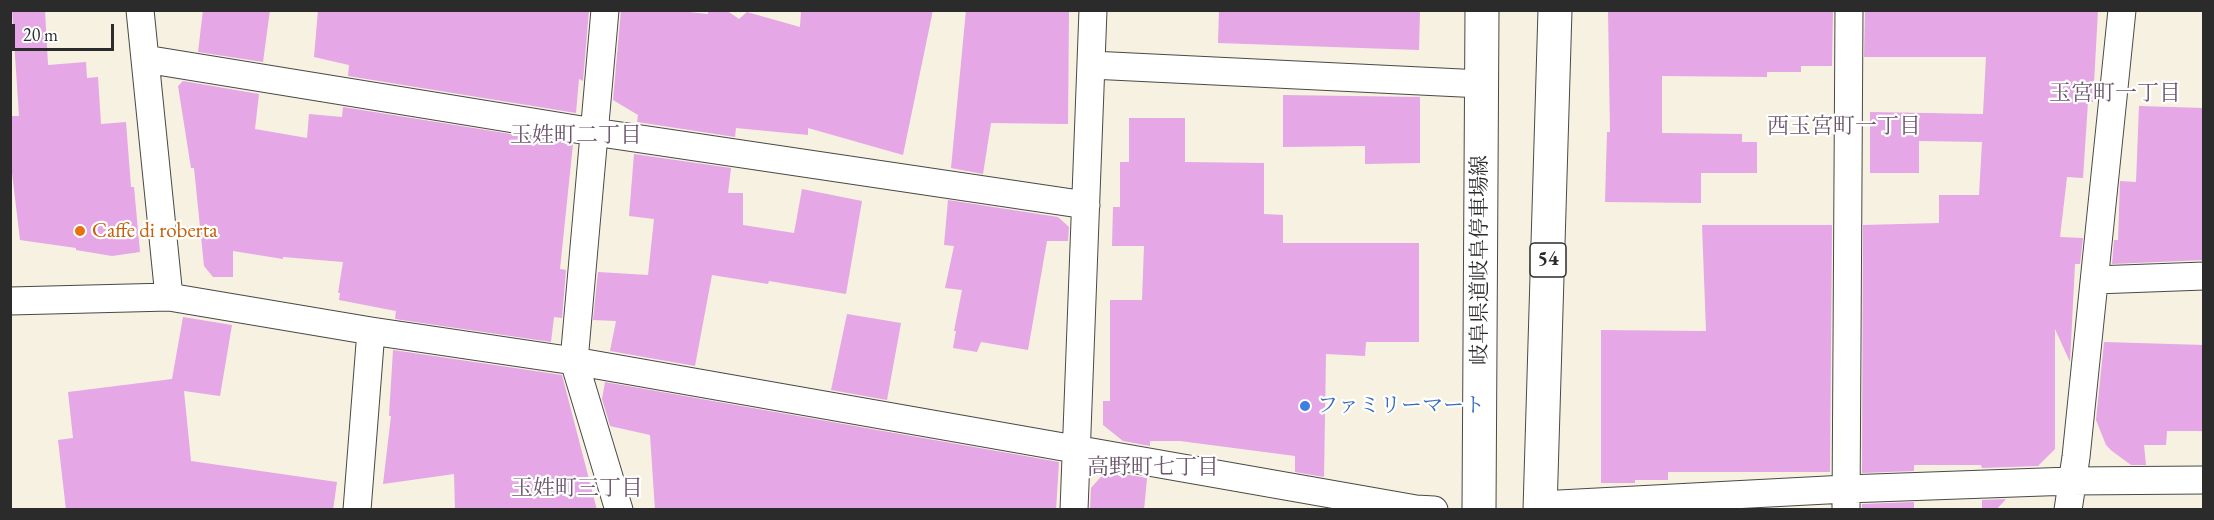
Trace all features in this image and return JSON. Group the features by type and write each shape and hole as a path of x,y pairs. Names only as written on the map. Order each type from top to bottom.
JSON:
{"main road":[{"name":"岐阜県道岐阜停車場線","path":"1479,510 1482,10"},
{"name":"54","path":"1540,507 1556,10"}],"street":[{"path":"140,10 169,297"},
{"path":"605,10 574,361 619,510"},
{"path":"1074,510 1093,10"},
{"path":"1846,499 1849,10"},
{"path":"2068,510 2076,457 2122,10"},
{"path":"145,59 594,132 1086,205"},
{"path":"1091,65 1482,84"},
{"path":"2095,280 2204,276"},
{"path":"10,301 169,297 371,332 574,361 1405,507 1434,510"},
{"path":"357,510 371,332"},
{"path":"1540,507 1846,499 2071,481 2204,480"}],"building":[{"path":"12,10 45,10 48,65 86,62 87,78 98,77 101,124 126,122 131,187 134,187 140,252 112,256 20,240 10,156 10,116 19,116"},
{"path":"203,10 270,10 263,62 198,52"},
{"path":"318,10 589,10 583,81 579,79 576,113 348,76 349,65 314,57"},
{"path":"621,10 669,10 708,14 708,10 726,10 739,19 747,12 800,27 801,10 933,10 903,155 808,128 808,135 736,128 735,137 637,122 638,115 613,100"},
{"path":"966,10 1069,10 1068,124 991,123 983,174 951,168"},
{"path":"1219,10 1420,10 1419,50 1218,43"},
{"path":"1608,10 1833,10 1832,66 1801,66 1801,72 1767,72 1767,77 1662,76 1662,133 1742,134 1742,142 1757,142 1757,173 1701,173 1701,203 1605,202 1607,132 1610,132"},
{"path":"1865,10 2098,10 2093,102 2088,102 2083,178 2067,177 2060,237 2083,238 2080,264 2075,264 2070,362 2055,329 2055,449 2038,466 1982,468 1981,465 1914,465 1914,471 1862,473 1863,225 1939,223 1939,195 1979,195 1982,142 1919,141 1919,173 1870,173 1870,112 1983,114 1986,57 1864,57"},
{"path":"183,81 259,94 255,129 307,138 309,114 342,117 343,107 573,144 560,269 566,270 562,318 554,317 551,342 395,319 396,311 339,300 343,262 283,257 283,259 233,251 233,277 213,277 204,266 194,168 191,168 178,86"},
{"path":"1283,95 1420,97 1420,163 1365,164 1365,146 1283,147"},
{"path":"2139,106 2204,108 2204,260 2112,264 2114,240 2118,240 2120,181 2136,182"},
{"path":"1129,118 1185,118 1185,162 1264,163 1264,214 1283,215 1283,243 1419,243 1419,342 1366,342 1365,356 1326,354 1324,477 1295,472 1295,456 1180,441 1150,441 1150,446 1123,441 1103,425 1103,401 1110,401 1110,300 1142,300 1144,246 1112,246 1113,207 1120,207 1120,162 1129,162"},
{"path":"634,154 731,168 728,193 743,193 743,225 794,233 802,189 862,201 846,294 769,281 768,284 712,275 695,366 610,351 616,321 593,320 598,272 648,275 654,219 629,216"},
{"path":"948,200 1058,217 1069,227 1068,241 1047,241 1028,350 981,342 977,352 953,348 962,290 945,288 954,246 944,245"},
{"path":"1702,225 1832,225 1830,472 1668,472 1668,480 1601,483 1601,330 1706,331"},
{"path":"847,314 901,323 887,400 831,390"},
{"path":"183,317 232,325 220,396 184,391 191,461 337,482 333,510 66,510 58,440 73,438 68,392 172,379"},
{"path":"2104,342 2204,345 2204,431 2167,431 2166,445 2144,445 2146,465 2131,465 2112,451 2106,445 2096,420"},
{"path":"393,350 562,375 597,510 455,510 454,474 383,484 391,416 389,416"},
{"path":"605,382 1059,462 1056,510 655,510 650,435 610,426 602,399"},
{"path":"1106,471 1147,478 1144,510 1090,510 1091,488"},
{"path":"2006,499 1996,510 1982,510 1982,500"},
{"path":"1914,502 1914,510 1862,510 1862,504"}],"place":[{"name":"Caffe di roberta","path":"80,231"},
{"name":"ファミリーマート","path":"1305,406"}],"district":[{"name":"玉宮町一丁目","path":"2115,94"},
{"name":"西玉宮町一丁目","path":"1844,127"},
{"name":"玉姓町二丁目","path":"576,136"},
{"name":"高野町七丁目","path":"1153,468"},
{"name":"玉姓町三丁目","path":"577,489"}]}
